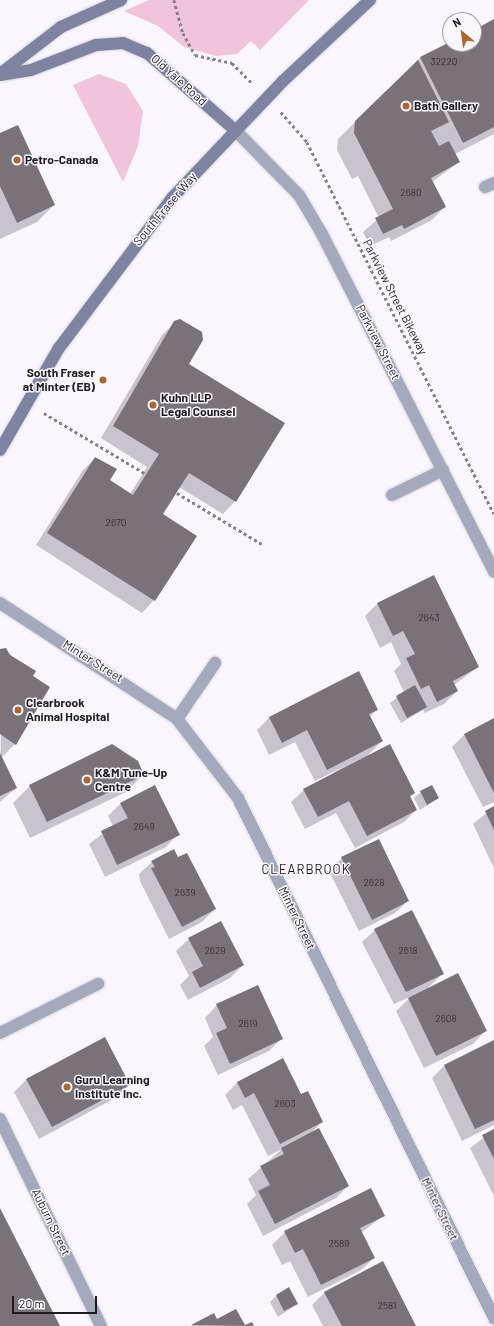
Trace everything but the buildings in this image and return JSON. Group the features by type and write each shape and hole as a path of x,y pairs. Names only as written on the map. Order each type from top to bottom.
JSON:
{"main road":[{"name":"Old Yale Road","path":"0,75 61,26 121,0"},
{"name":"South Fraser Way","path":"0,450 59,348 101,289 172,198 267,98 370,0"},
{"name":"Old Yale Road","path":"0,75 31,70 96,45 123,43 147,53 236,131"}],"street":[{"name":"Parkview Street","path":"236,131 299,195 443,470 494,572"},
{"path":"392,495 443,470"},
{"name":"Minter Street","path":"0,603 177,719 238,798 494,1318"},
{"path":"177,719 215,663"},
{"path":"0,1033 98,984"},
{"name":"Auburn Street","path":"0,1119 101,1326"}],"path":[{"path":"174,0 183,33 195,55 232,63 267,98"},
{"name":"Parkview Street Bikeway","path":"267,98 307,142 494,514"},
{"path":"28,403 146,474"},
{"path":"177,493 262,544"}],"shaded area":[{"path":"149,0 309,0 260,50 251,41 237,54 216,56 184,47 158,26 124,11"},
{"path":"99,74 126,84 143,111 138,146 123,182 73,85"}],"place":[{"name":"Bath Gallery","path":"406,106"},
{"name":"Petro-Canada","path":"17,160"},
{"name":"South Fraser at Minter (EB)","path":"103,380"},
{"name":"Kuhn LLP Legal Counsel","path":"153,405"},
{"name":"Clearbrook Animal Hospital","path":"18,710"},
{"name":"K&M Tune-Up Centre","path":"87,780"},
{"name":"Guru Learning Institute Inc.","path":"67,1087"}],"district":[{"name":"CLEARBROOK","path":"306,869"}]}
